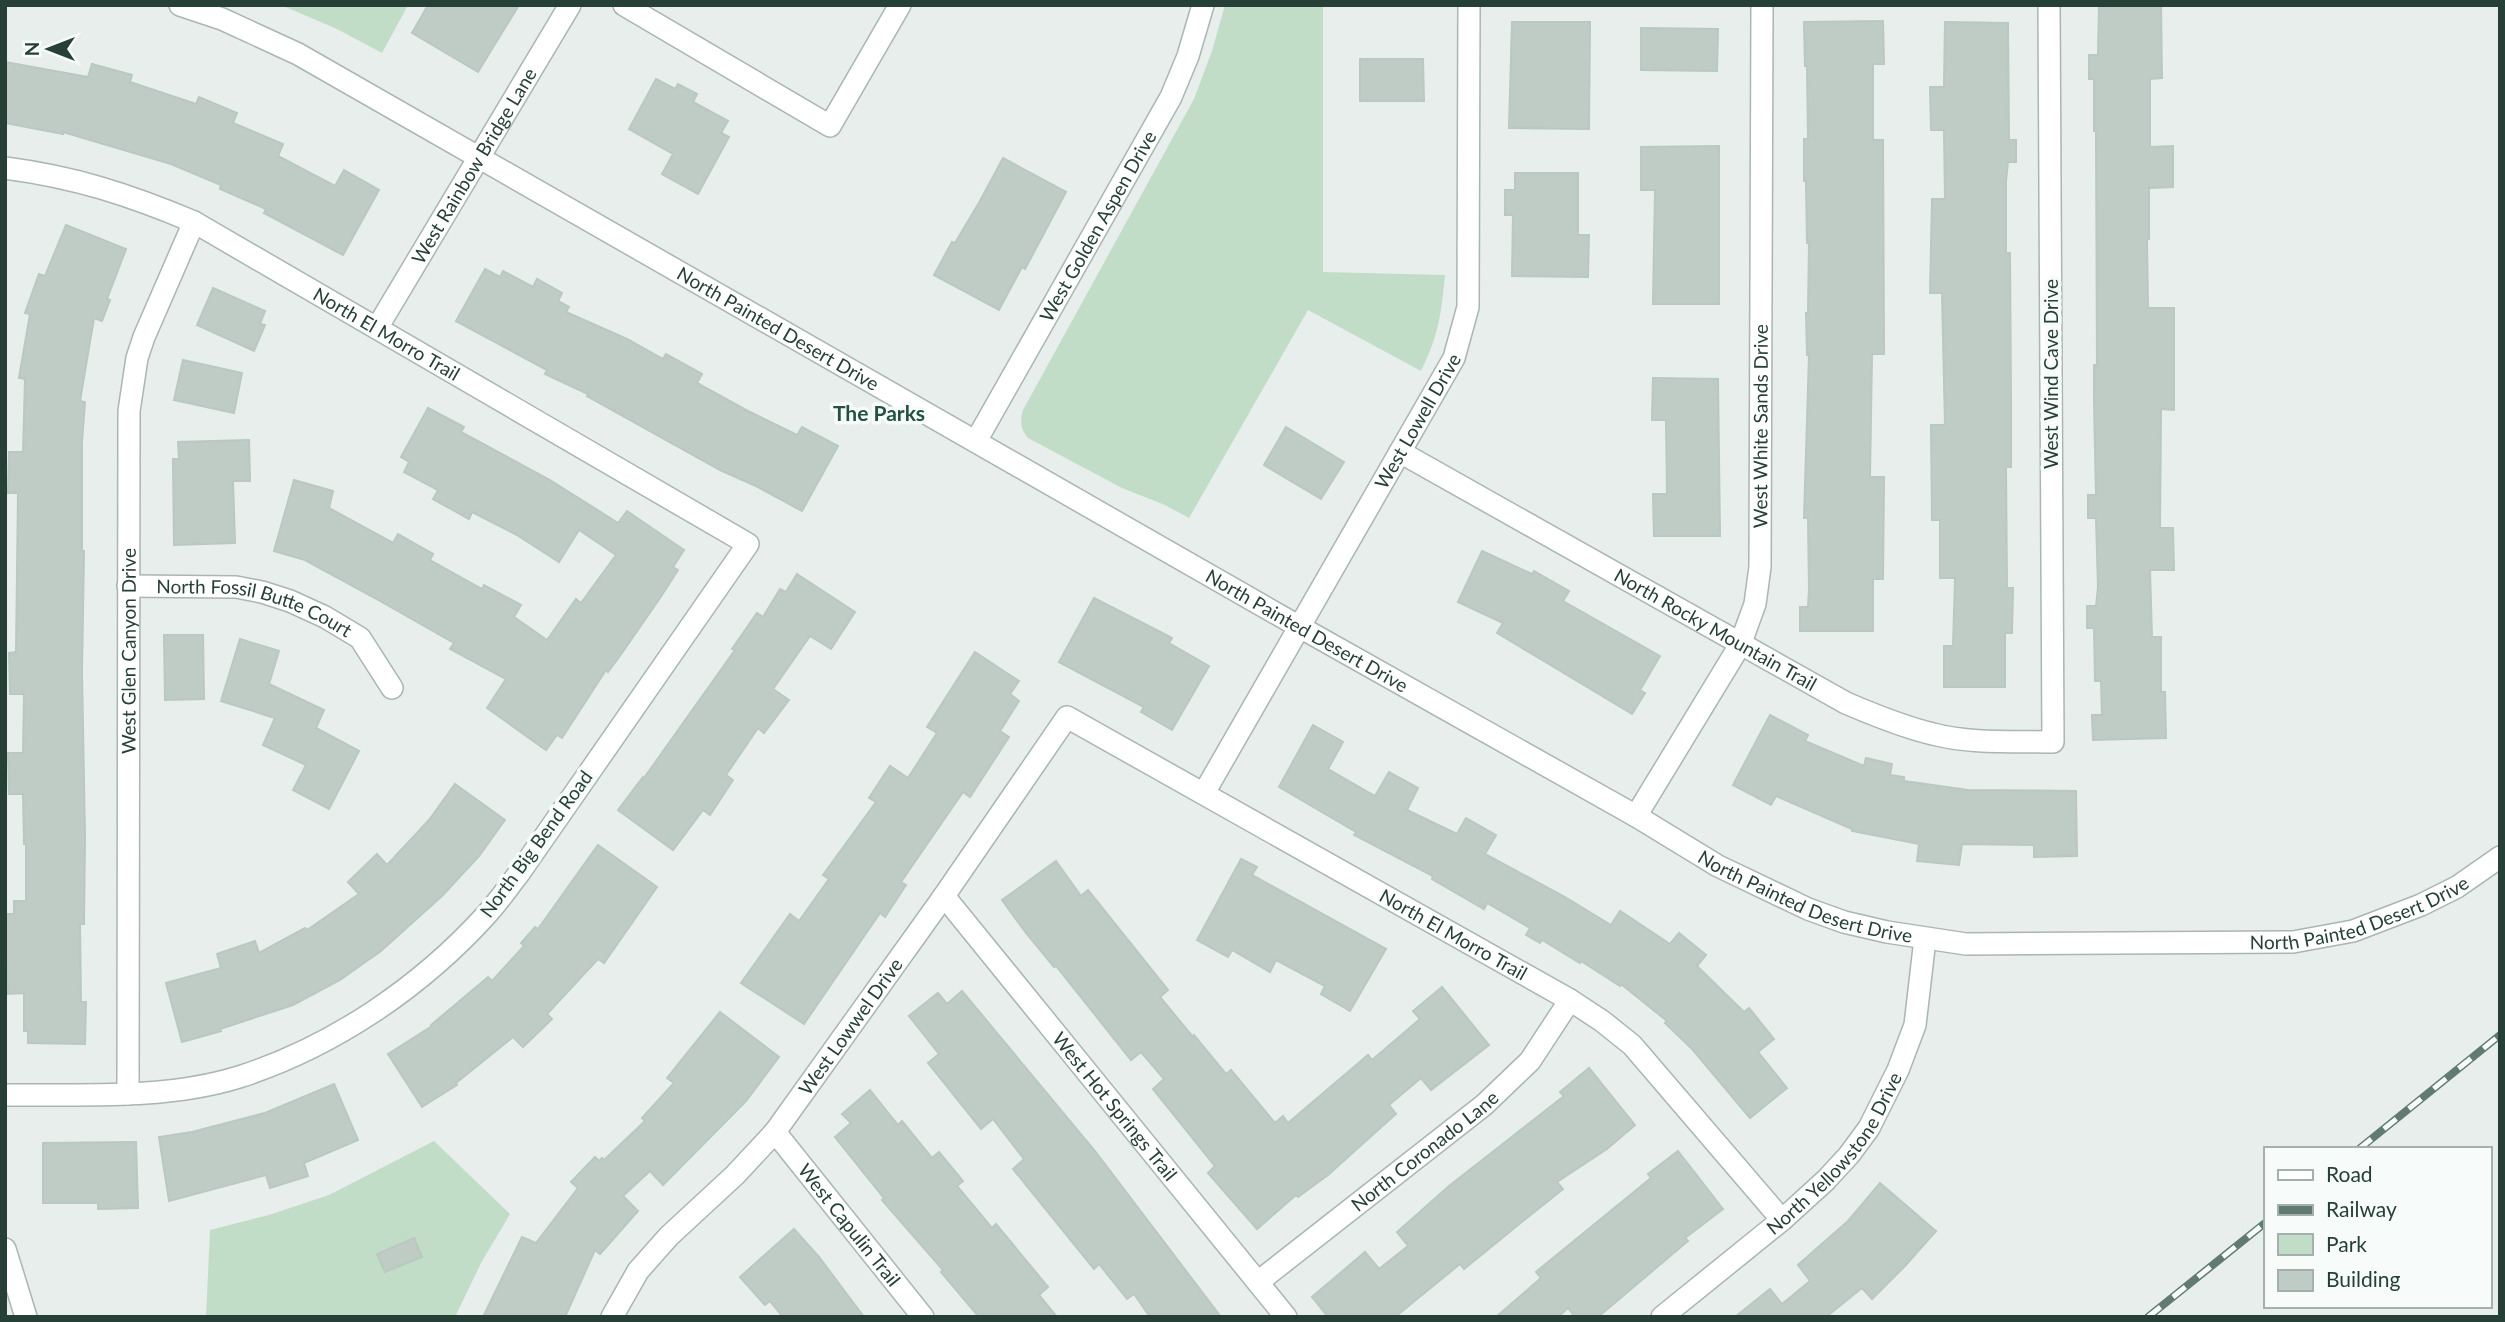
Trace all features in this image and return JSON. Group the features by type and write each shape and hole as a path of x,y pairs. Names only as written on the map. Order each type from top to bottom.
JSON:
{"street":[{"name":"North Painted Desert Drive","path":"180,5 222,19 298,54 1298,626 1636,816 1718,866 1808,909 1844,922 1925,939 1966,944 2258,944 2320,939 2353,931 2421,905 2457,887 2500,856"},
{"name":"West Rainbow Bridge Lane","path":"377,328 570,5"},
{"path":"624,5 830,126 900,5"},
{"name":"West Golden Aspen Drive","path":"976,441 1171,97 1188,56 1203,5"},
{"name":"West Lowell Drive","path":"1203,793 1454,358 1468,307 1469,5"},
{"name":"West White Sands Drive","path":"1636,816 1740,645 1755,604 1760,567 1762,5"},
{"name":"West Wind Cave Drive","path":"2049,5 2053,742"},
{"name":"North El Morro Trail","path":"5,168 54,175 137,197 194,222 748,544"},
{"name":"West Glen Canyon Drive","path":"128,1094 129,411 144,337 194,222"},
{"name":"North Rocky Mountain Trail","path":"1400,452 1846,703 1899,725 1935,735 2053,742"},
{"name":"North Big Bend Road","path":"5,1095 128,1094 181,1088 238,1077 285,1059 354,1023 422,975 488,914 520,872 748,544"},
{"name":"North Fossil Butte Court","path":"128,586 236,587 290,601 326,617 360,638 392,688"},
{"name":"North El Morro Trail","path":"1068,717 1570,1000 1632,1045 1782,1220"},
{"name":"West Lowwel Drive","path":"612,1317 638,1271 775,1132 1068,717"},
{"name":"West Hot Springs Trail","path":"944,896 1286,1317"},
{"name":"North Yellowstone Drive","path":"1662,1317 1782,1220 1849,1155 1869,1128 1898,1070 1915,1025 1925,939"},
{"name":"North Coronado Lane","path":"1258,1282 1484,1105 1530,1061 1570,1000"},
{"name":"West Capulin Trail","path":"775,1132 922,1317"},
{"path":"5,1249 26,1317"}],"green space":[{"path":"281,5 408,5 382,53 337,29"},
{"path":"1225,5 1323,5 1323,272 1445,275 1438,324 1421,371 1308,310 1189,518 1122,488 1028,438 1022,428 1021,418 1194,99"},
{"path":"434,1141 510,1214 481,1263 455,1317 206,1317 210,1230 269,1215 329,1195"}],"building":[{"path":"428,5 519,5 478,72 412,33"},
{"path":"2099,5 2161,5 2162,78 2150,79 2150,147 2173,146 2173,187 2149,188 2147,239 2148,308 2174,308 2174,410 2161,409 2160,528 2173,528 2174,570 2150,570 2152,637 2161,637 2161,692 2165,692 2166,738 2093,740 2092,715 2102,715 2101,681 2095,681 2094,628 2087,628 2087,606 2096,606 2098,587 2096,518 2088,518 2088,495 2096,495 2094,365 2097,365 2096,131 2094,79 2089,79 2089,55 2098,55"},
{"path":"1883,21 1884,64 1873,64 1873,140 1883,140 1884,354 1872,354 1870,477 1884,477 1883,579 1873,579 1873,631 1800,631 1800,607 1808,607 1809,588 1808,518 1804,518 1809,243 1804,181 1804,139 1808,139 1804,22"},
{"path":"1512,22 1590,22 1589,129 1509,128"},
{"path":"1945,22 2008,23 2009,140 2016,140 2016,162 2008,162 2006,181 2006,253 2010,253 2011,406 2011,467 2006,467 2007,588 2013,588 2012,633 2005,633 2005,687 1944,687 1944,646 1953,646 1955,578 1940,578 1940,520 1932,520 1931,425 1945,425 1942,293 1930,293 1932,199 1945,199 1944,130 1931,130 1930,87 1944,87"},
{"path":"1641,28 1718,29 1717,71 1641,70"},
{"path":"1360,59 1423,59 1424,101 1360,101"},
{"path":"5,62 88,77 92,64 132,75 130,82 196,104 199,97 237,113 233,123 283,144 278,156 335,186 344,170 379,190 343,255 264,213 266,209 220,189 221,185 171,164 63,132 5,123"},
{"path":"656,79 675,89 678,84 697,94 693,102 728,121 721,133 729,137 698,194 662,174 673,154 629,129"},
{"path":"1719,146 1719,304 1653,304 1655,190 1641,190 1641,147"},
{"path":"1003,158 1066,192 1025,269 1022,267 999,310 934,275"},
{"path":"1515,173 1578,173 1578,235 1589,235 1588,277 1512,276 1513,215 1505,215 1505,190 1515,190"},
{"path":"66,225 126,249 107,299 110,300 102,321 94,318 80,401 85,402 82,442 82,672 85,837 84,924 80,924 81,1002 86,1002 85,1044 28,1043 28,1031 24,1031 24,993 8,994 6,943 6,914 14,914 14,901 26,901 23,794 9,794 8,753 23,753 24,694 10,694 9,653 16,652 18,493 8,493 9,452 23,452 25,379 19,378 30,314 25,313 39,274 45,276"},
{"path":"485,269 500,277 503,271 533,287 537,279 562,293 558,301 569,307 566,312 627,339 663,359 666,354 702,374 697,383 746,410 797,435 802,427 838,446 802,511 720,470 587,396 588,394 545,374 547,370 456,321"},
{"path":"213,288 265,311 260,324 265,325 254,351 197,325"},
{"path":"183,360 242,373 234,413 174,400"},
{"path":"1653,378 1718,379 1720,536 1654,536 1653,494 1667,494 1666,420 1652,420"},
{"path":"428,408 464,427 461,432 550,480 618,523 627,511 684,550 673,567 678,570 660,598 608,672 606,670 562,738 557,735 546,750 487,708 506,679 450,649 454,643 380,601 305,560 274,551 294,480 333,491 329,508 393,543 398,534 433,554 430,560 482,589 484,585 521,605 514,617 547,640 576,599 581,603 616,555 579,530 559,562 517,535 472,512 469,519 433,499 438,490 404,472 409,462 401,457"},
{"path":"1286,427 1344,462 1321,499 1264,465"},
{"path":"249,440 250,481 233,481 235,543 174,545 173,459 179,459 178,442"},
{"path":"1482,551 1532,574 1534,571 1569,591 1563,601 1660,656 1640,690 1645,693 1632,714 1497,633 1503,623 1458,602"},
{"path":"797,574 855,612 831,649 810,636 773,689 789,700 764,733 758,728 726,775 733,780 710,815 703,810 673,850 618,810 735,650 732,649 757,613 763,617 780,589 786,592"},
{"path":"1094,598 1172,638 1169,643 1209,666 1172,730 1141,712 1144,707 1059,662"},
{"path":"164,635 203,635 204,699 165,700"},
{"path":"240,639 279,651 269,684 324,710 316,728 359,751 329,809 293,790 306,765 263,745 275,718 221,701"},
{"path":"975,652 1019,681 1010,694 1019,701 1000,731 1009,737 970,797 963,792 901,882 906,885 885,917 880,913 804,1024 741,983 790,914 799,921 829,879 823,875 876,802 869,798 890,766 908,778 937,733 927,727"},
{"path":"1770,715 1808,735 1805,741 1864,766 1866,758 1892,764 1890,775 1904,777 1904,781 1968,790 2076,791 2077,856 2034,857 2034,845 1962,844 1959,865 1917,861 1919,844 1852,831 1776,796 1771,805 1733,785"},
{"path":"1313,725 1343,742 1328,769 1375,796 1389,772 1418,788 1407,810 1457,834 1466,818 1496,835 1485,854 1611,925 1620,911 1670,944 1679,933 1706,955 1697,966 1744,1012 1749,1008 1774,1039 1758,1052 1787,1088 1750,1118 1693,1050 1665,1023 1667,1021 1621,984 1620,986 1542,940 1540,943 1526,935 1530,928 1487,903 1484,909 1432,879 1433,876 1354,835 1356,832 1279,787"},
{"path":"455,784 505,820 479,856 442,896 381,951 340,980 293,1005 182,1042 166,983 221,968 217,954 255,941 259,953 305,928 307,930 359,894 348,882 377,854 387,865 429,820"},
{"path":"598,845 657,887 604,963 598,959 547,1014 552,1019 523,1047 513,1037 456,1083 457,1085 422,1107 388,1054 432,1026 488,977 492,981 524,946 521,943 535,927 538,929"},
{"path":"1241,859 1257,867 1252,875 1386,949 1350,1011 1321,994 1325,986 1276,960 1270,972 1232,950 1228,957 1197,940"},
{"path":"1056,861 1081,896 1088,890 1168,990 1160,997 1193,1037 1194,1035 1226,1074 1231,1070 1275,1123 1283,1116 1288,1123 1368,1055 1372,1060 1420,1019 1413,1011 1442,987 1489,1045 1431,1090 1421,1078 1389,1105 1396,1114 1328,1175 1298,1197 1296,1195 1257,1229 1208,1173 1215,1166 1153,1089 1164,1079 1141,1052 1131,1060 1002,900"},
{"path":"962,991 1095,1151 1221,1317 1150,1317 1134,1294 1127,1299 1099,1264 1094,1269 1013,1169 1024,1159 993,1119 981,1129 928,1063 939,1054 909,1016 938,993 947,1004"},
{"path":"720,1012 779,1057 746,1101 663,1185 650,1171 623,1196 638,1211 600,1254 595,1250 565,1317 483,1317 522,1237 536,1243 578,1188 571,1182 595,1157 599,1161 602,1158 604,1160 645,1121 642,1118 674,1083 667,1078"},
{"path":"1589,1068 1635,1125 1607,1149 1557,1182 1563,1189 1464,1269 1460,1264 1395,1317 1328,1317 1312,1297 1365,1252 1379,1269 1408,1246 1397,1232 1449,1186 1564,1096 1560,1092"},
{"path":"334,1084 358,1140 304,1163 308,1176 270,1188 266,1175 169,1201 159,1137 192,1132 265,1113"},
{"path":"870,1090 898,1125 902,1121 932,1158 939,1152 963,1181 957,1186 992,1228 996,1224 1048,1287 1039,1295 1057,1317 979,1317 941,1272 943,1270 882,1200 884,1198 835,1137 851,1123 842,1114"},
{"path":"136,1142 138,1208 98,1209 98,1203 43,1203 43,1143"},
{"path":"1678,1151 1723,1209 1685,1238 1688,1241 1598,1317 1575,1317 1568,1308 1558,1317 1496,1317 1541,1278 1536,1272 1651,1178 1648,1174"},
{"path":"1880,1183 1936,1231 1872,1299 1862,1288 1826,1317 1735,1317 1770,1289 1782,1304 1810,1281 1798,1265 1848,1221"},
{"path":"794,1229 819,1257 864,1317 783,1317 770,1301 765,1305 740,1277"},
{"path":"414,1238 422,1257 385,1272 377,1254"}],"railway":[{"path":"2361,1147 2500,1035"},
{"path":"2148,1317 2264,1224"}],"district":[{"name":"The Parks","path":"879,414"}]}
